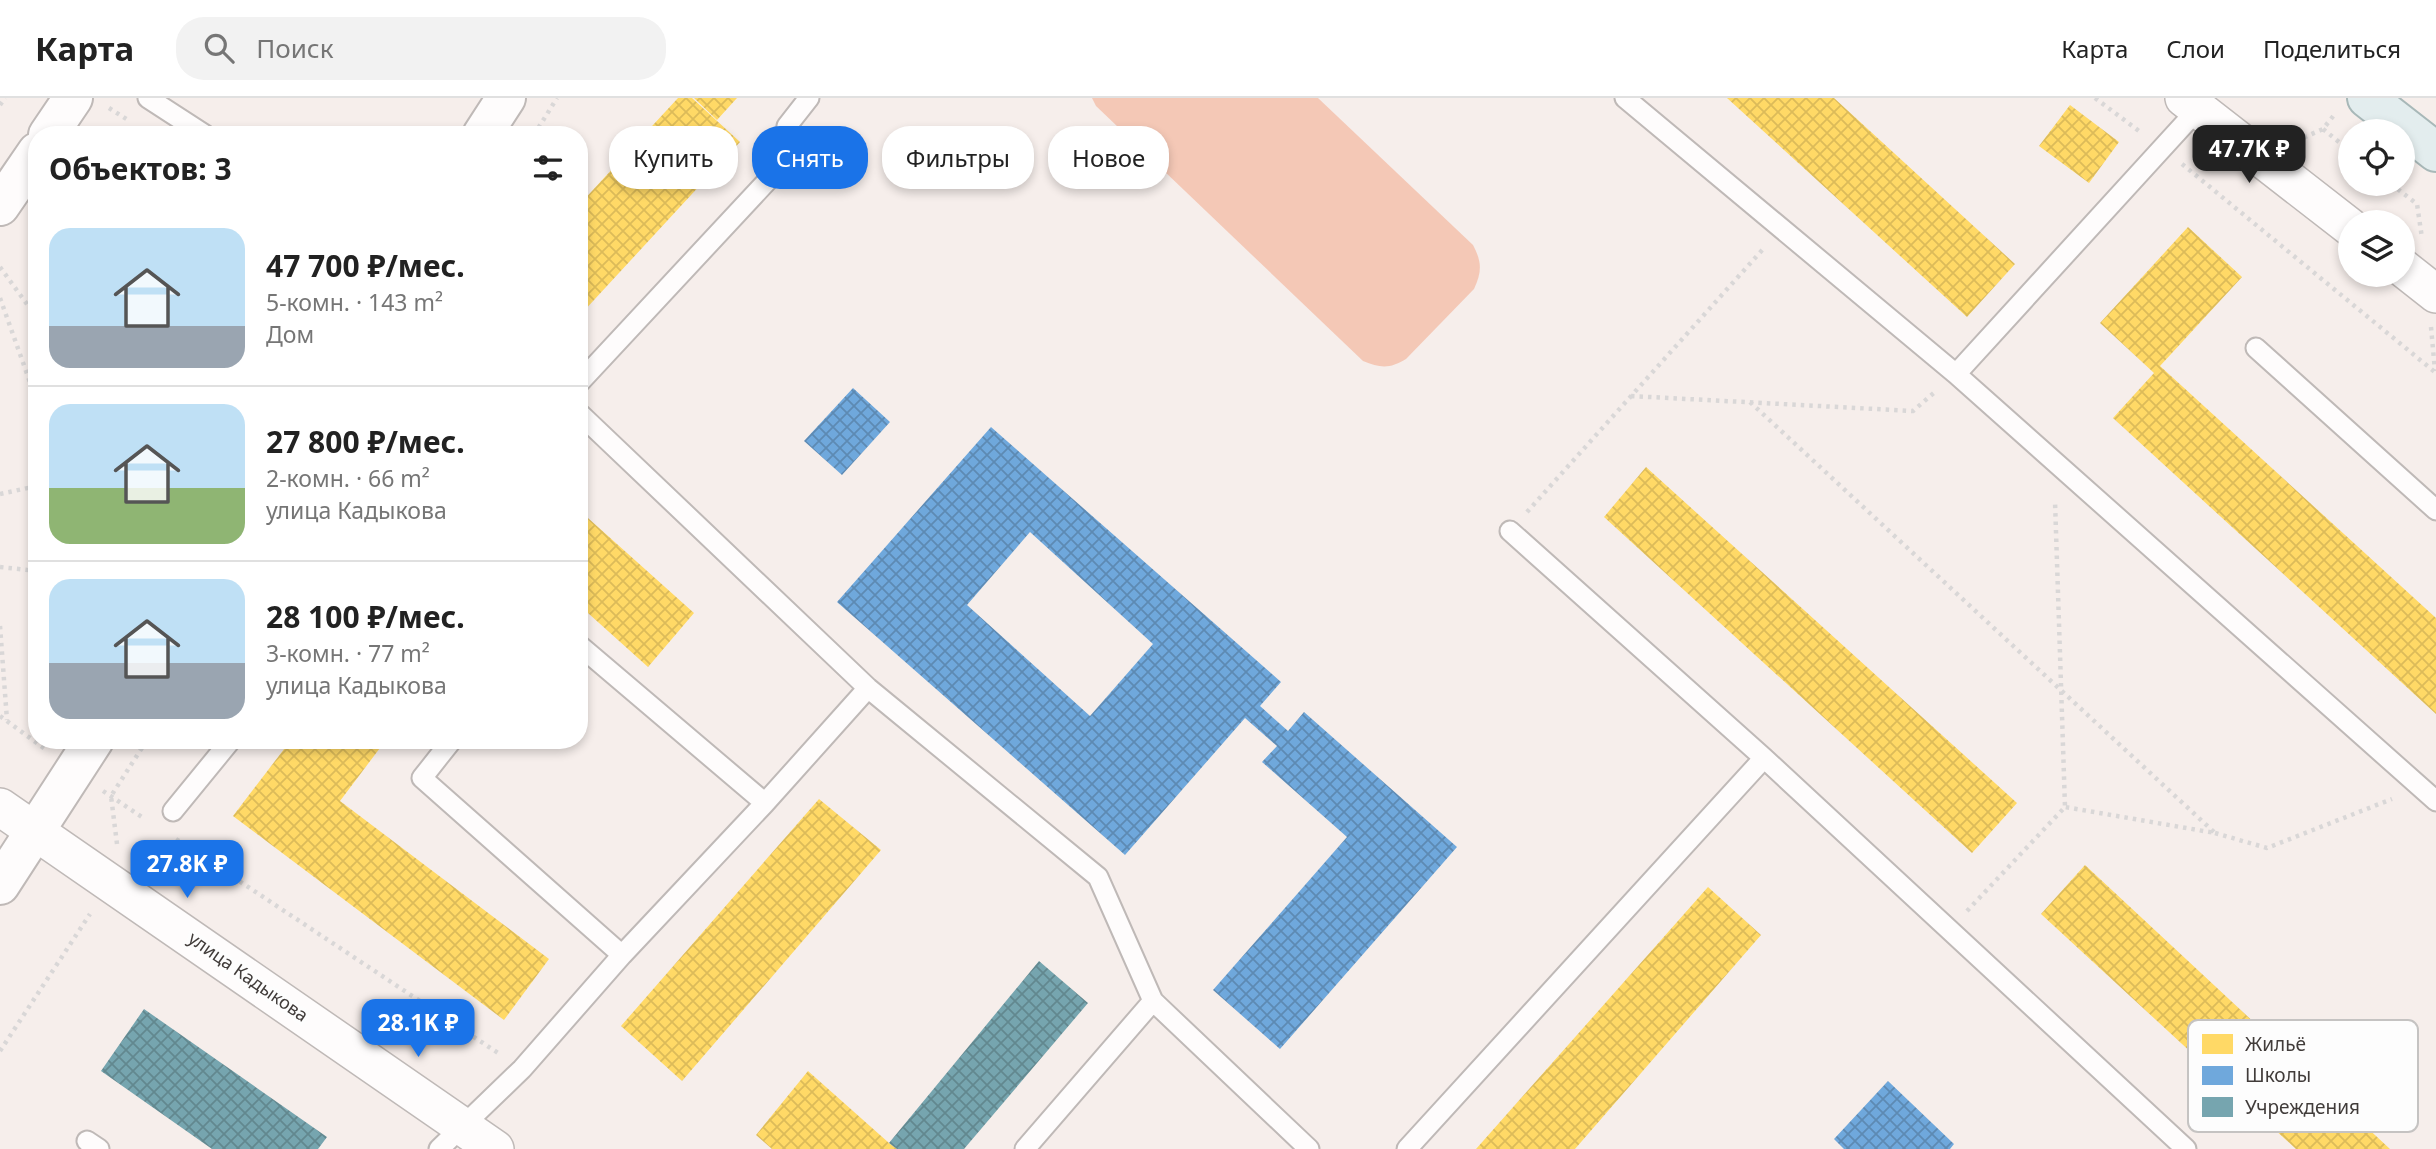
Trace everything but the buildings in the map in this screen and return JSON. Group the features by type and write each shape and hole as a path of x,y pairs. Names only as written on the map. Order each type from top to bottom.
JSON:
{"main road":[{"path":"2351,106 2436,152"}],"street":[{"path":"488,126 506,98"},
{"path":"59,126 89,102"},
{"path":"2191,104 2338,218"},
{"path":"0,206 28,165"},
{"path":"2415,277 2436,294"},
{"path":"0,885 84,755"},
{"name":"улица Кадыкова","path":"0,807 451,1137 495,1149"}],"lane":[{"path":"148,98 191,126"},
{"path":"588,373 782,165 787,126 809,98"},
{"path":"1625,98 1956,374 2429,794"},
{"path":"1956,374 2163,149 2191,104"},
{"path":"2256,348 2436,510"},
{"path":"588,422 868,688 1098,877 1153,1001 1309,1149"},
{"path":"1510,531 1764,758 2186,1149"},
{"path":"588,653 765,803"},
{"path":"451,1137 522,1069 622,955 765,803 868,688"},
{"path":"173,811 224,749"},
{"path":"445,749 422,778 622,955"},
{"path":"1407,1149 1764,758"},
{"path":"1025,1149 1153,1001"}],"path":[{"path":"0,105 5,98"},
{"path":"540,126 557,98"},
{"path":"2095,98 2163,149 2436,373"},
{"path":"89,102 136,126"},
{"path":"2338,141 2323,129 2351,106"},
{"path":"1510,531 1781,229"},
{"path":"0,267 28,306"},
{"path":"0,298 28,377"},
{"path":"1631,396 1913,411 1956,374"},
{"path":"1750,402 2215,833"},
{"path":"1949,930 2065,807 2053,461"},
{"path":"0,494 28,488"},
{"path":"0,567 28,570"},
{"path":"0,626 7,721"},
{"path":"0,716 28,730"},
{"path":"84,755 157,827"},
{"path":"2065,807 2215,833 2267,848 2429,794"},
{"path":"169,834 522,1069"}],"shaded area":[{"path":"1092,98 1318,98 1473,245 1480,267 1474,289 1406,359 1395,365 1385,366 1363,361 1169,176 1169,126 1117,126 1096,106"}]}
